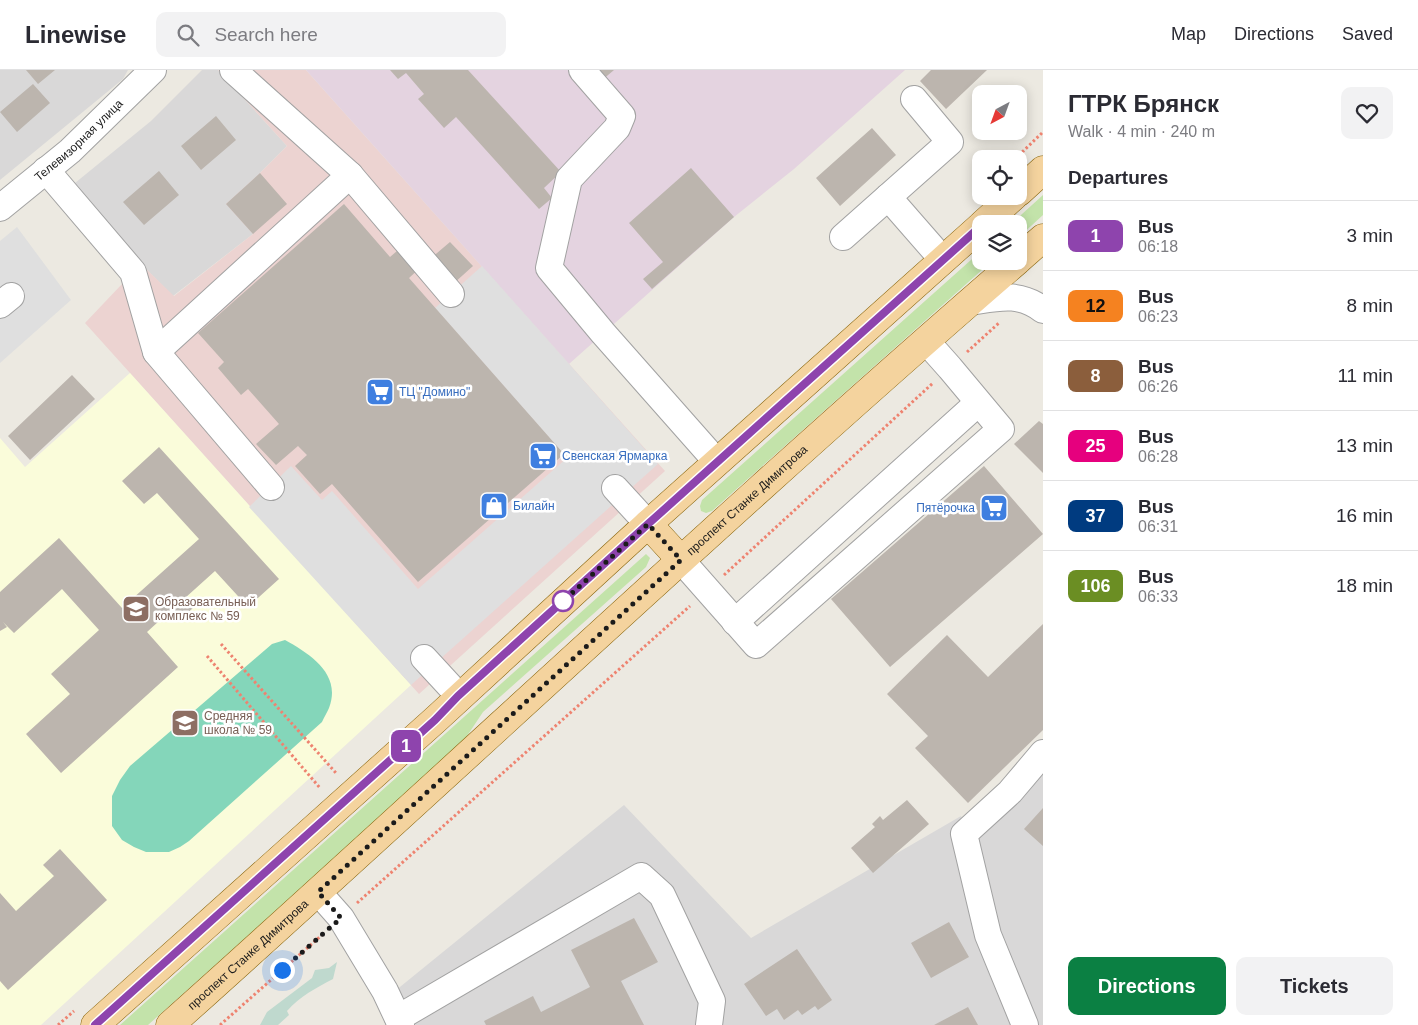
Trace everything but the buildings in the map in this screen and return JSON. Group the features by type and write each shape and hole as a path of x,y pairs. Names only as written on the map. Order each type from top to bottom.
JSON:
{"main road":[{"path":"1027,185 1043,170"},
{"path":"993,215 1004,205"},
{"path":"95,1025 435,720 458,696 648,524 972,234"},
{"name":"проспект Станке Димитрова","path":"1027,252 1043,238"},
{"name":"проспект Станке Димитрова","path":"170,1025 681,560 1006,270"},
{"path":"648,524 681,560"}],"street":[{"name":"Телевизорная улица","path":"0,208 70,151 153,70"},
{"path":"233,70 350,175 451,294"},
{"path":"582,70 622,116 617,128 569,179 548,268 717,462"},
{"path":"843,237 950,142 914,99"},
{"path":"46,170 133,272 156,352 271,487"},
{"path":"156,352 350,175"},
{"path":"888,197 944,260"},
{"path":"969,302 1002,297 1034,305"},
{"path":"681,560 756,645 1001,429 926,341"},
{"path":"735,622 978,403"},
{"path":"615,488 648,524"},
{"path":"424,658 458,696"},
{"path":"1025,1025 988,935 964,834 1010,792 1043,753"},
{"path":"318,892 341,918 400,1022 642,876 662,895 712,1001 709,1025"}],"path":[{"path":"1024,150 1043,132"},
{"path":"220,1025 707,590 950,368 1034,305"},
{"path":"221,644 336,774"},
{"path":"207,656 320,788"}],"shaded area":[{"path":"0,70 128,70 123,79 0,180"},
{"path":"202,70 218,70 287,146 260,173 253,234 173,296 141,264 75,183 151,121"},
{"name":"ТЦ \"Домино\"","path":"218,70 306,70 665,471 419,694 85,323 141,264 174,296 253,234 226,204 287,146"},
{"path":"306,70 905,70 794,169 734,217 569,364"},
{"path":"17,227 71,300 0,363 0,241"},
{"path":"482,266 658,464 411,685 249,507 291,466 322,500 332,491 418,589 567,458 435,308"},
{"name":"Средняя школа № 59","path":"130,373 411,685 41,1025 0,1025 0,438 25,467"},
{"path":"1043,769 1043,1025 412,1025 395,991 624,805 751,938 961,816 971,844"},
{"path":"337,962 333,979 297,1001 287,1011 289,1015 278,1025 260,1025 267,1012 312,978 315,970 329,968"}],"green space":[{"path":"1043,195 1043,215 1027,230 1027,215 1021,215"},
{"path":"972,259 972,270 982,270 712,511 706,513 701,511 702,500"},
{"path":"646,554 650,558 646,567 483,712 461,745 148,1025 120,1025"},
{"path":"285,640 313,659 327,675 331,685 332,696 329,708 322,722 180,847 169,852 146,852 122,840 112,826 112,796 130,766 272,644"}],"bus line":[{"name":"1","path":"95,1025 435,720 458,696 648,524 972,234"}],"place":[{"name":"ТЦ \"Домино\"","path":"380,392"},
{"name":"Свенская Ярмарка","path":"543,456"},
{"name":"Билайн","path":"494,506"},
{"name":"Пятёрочка","path":"994,508"},
{"name":"Образовательный комплекс № 59","path":"136,609"},
{"name":"Средняя школа № 59","path":"185,723"}],"route":[{"path":"282,970 341,918 318,892 681,560 648,524 560,604 563,601"}]}
